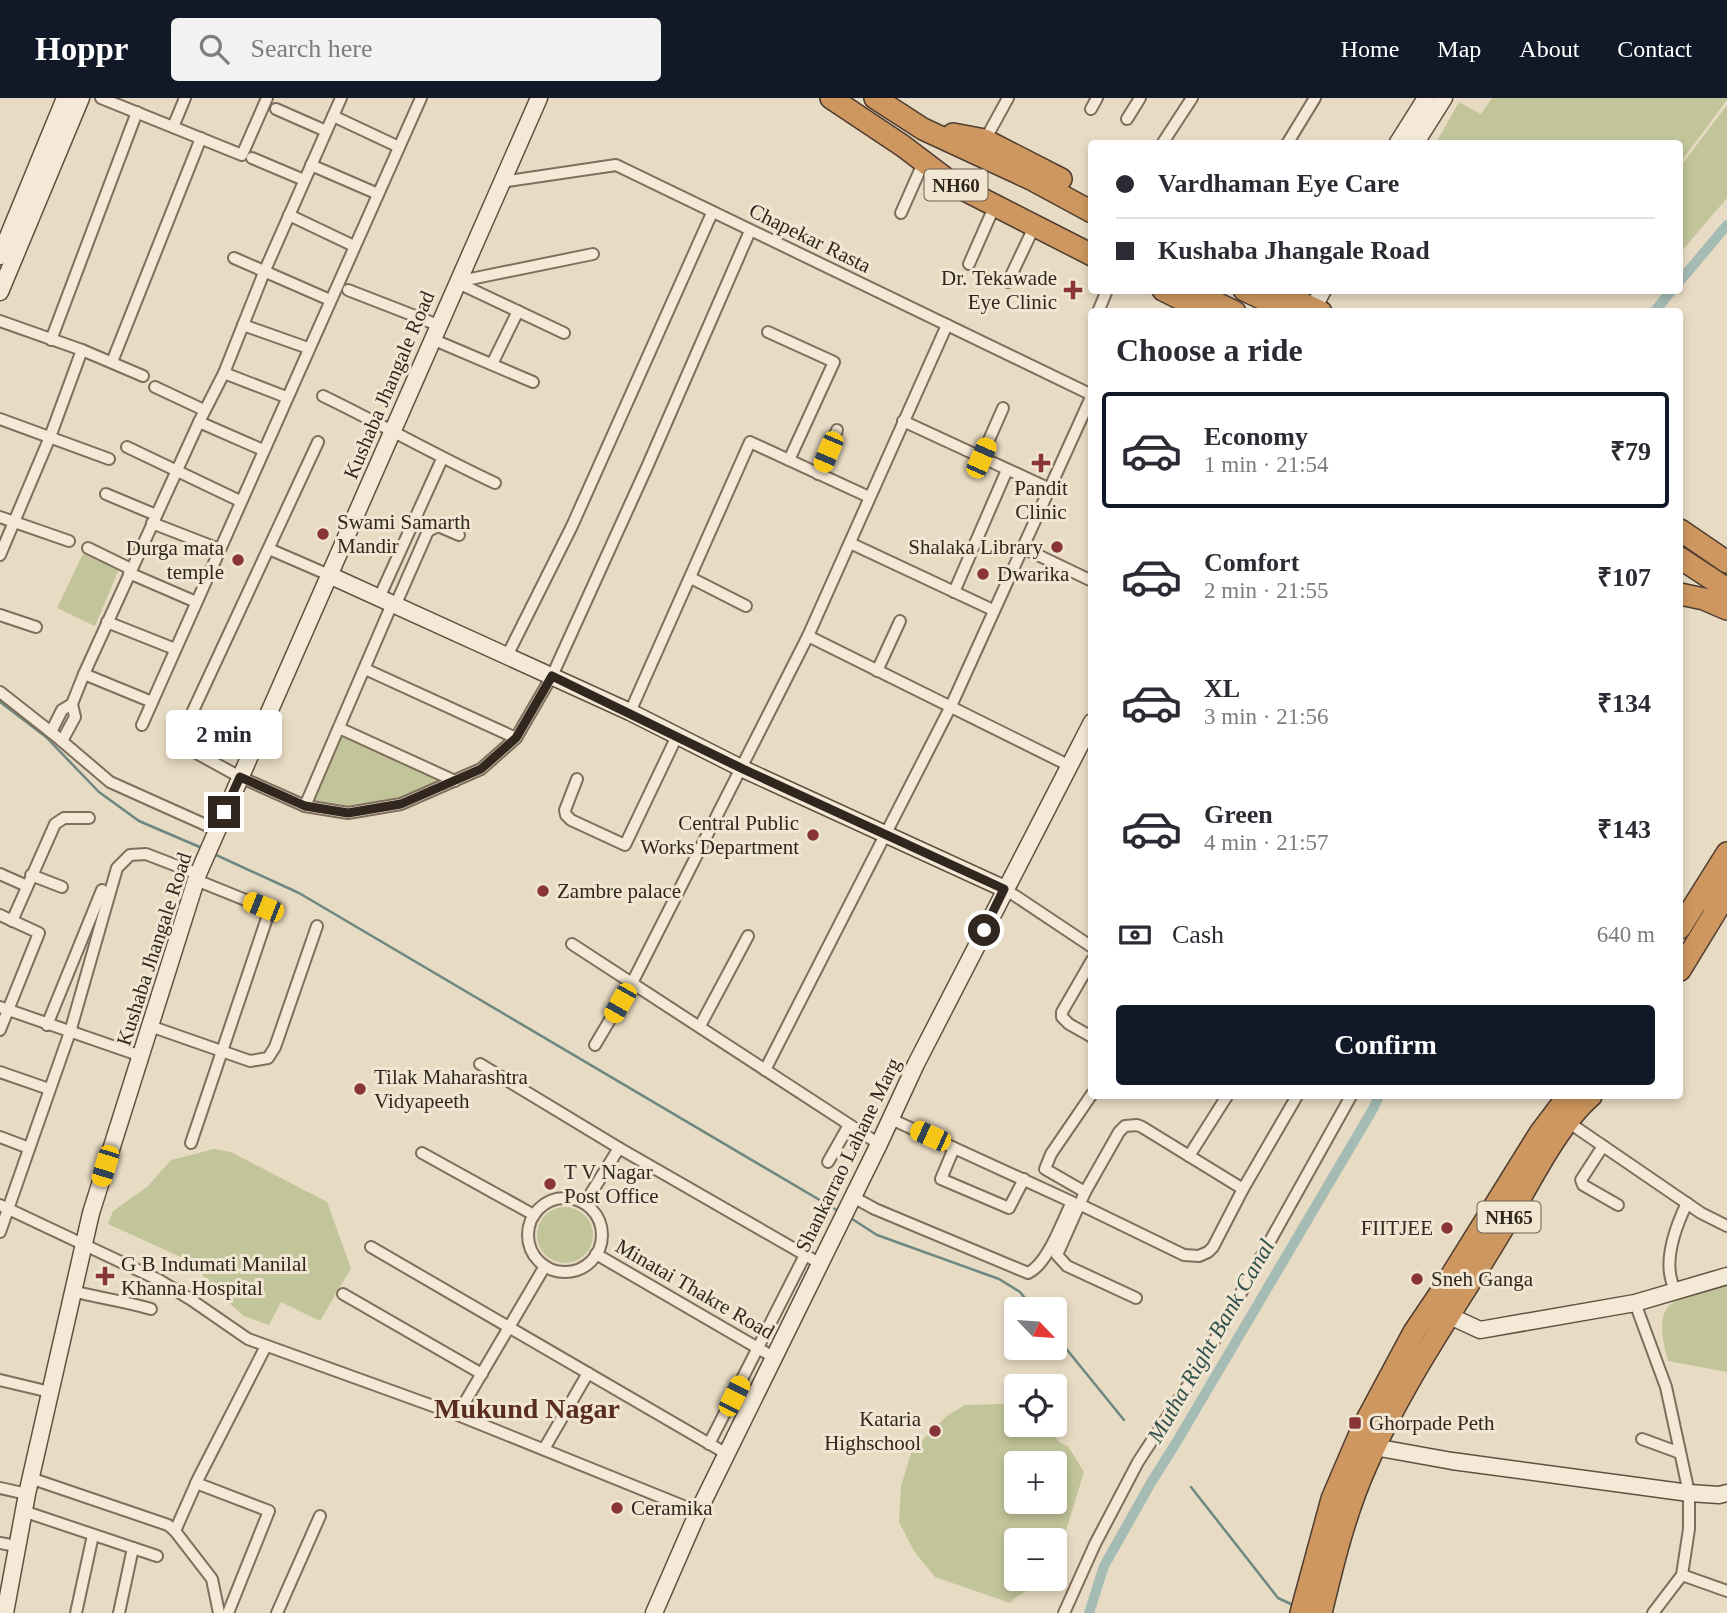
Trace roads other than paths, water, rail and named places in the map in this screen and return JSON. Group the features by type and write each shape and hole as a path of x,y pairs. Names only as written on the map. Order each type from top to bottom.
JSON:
{"highway":[{"name":"NH60","path":"831,98 904,146 954,184 1088,253"},
{"name":"NH60","path":"883,101 923,130 1031,179 1088,210"},
{"path":"923,130 985,139 1088,195"},
{"path":"904,146 1088,237"},
{"path":"1171,294 1199,308"},
{"path":"1199,294 1227,308"},
{"path":"1262,294 1307,304"},
{"path":"1284,294 1307,304"},
{"path":"1683,532 1727,562"},
{"path":"1683,548 1727,578"},
{"path":"1683,560 1727,589"},
{"path":"1683,582 1703,599"},
{"path":"1683,595 1727,609"},
{"path":"1683,923 1727,853"},
{"path":"1683,942 1727,872"},
{"path":"1683,965 1727,892"},
{"path":"1683,982 1727,916"},
{"name":"NH65","path":"1313,1605 1332,1499 1348,1458 1414,1332 1440,1312 1581,1099"},
{"name":"NH65","path":"1313,1605 1374,1447 1440,1312 1540,1133 1581,1099"}],"street":[{"path":"0,292 4,262 65,98"},
{"path":"4,262 81,98"},
{"path":"101,98 242,155 267,98"},
{"path":"173,127 186,98"},
{"path":"62,741 75,717 72,704 84,674 204,410 224,373 265,270 341,98"},
{"path":"142,725 262,450 421,98"},
{"name":"Kushaba Jhangale Road","path":"5,1613 8,1545 23,1511 83,1243 119,1118 199,874 538,98"},
{"path":"985,139 1008,98"},
{"path":"1091,109 1097,98"},
{"path":"1127,119 1140,98"},
{"path":"1165,140 1192,98"},
{"path":"1289,140 1315,98"},
{"path":"1400,140 1426,98"},
{"path":"1418,140 1444,98"},
{"path":"276,109 326,131"},
{"path":"51,340 137,113"},
{"path":"333,116 399,147"},
{"path":"111,362 201,138"},
{"path":"252,158 304,180"},
{"path":"901,213 924,161"},
{"path":"310,165 378,194"},
{"name":"Chapekar Rasta","path":"501,182 616,165 1088,393"},
{"path":"969,264 996,205"},
{"path":"508,656 572,526 712,213"},
{"path":"289,215 354,246"},
{"path":"1008,282 1035,225"},
{"path":"318,442 178,743 240,777 305,806 348,813 401,804 456,781 481,769 516,738 552,676 750,231"},
{"path":"456,282 593,254"},
{"path":"234,258 330,300"},
{"path":"456,282 564,333"},
{"path":"348,290 435,332 492,365 533,382"},
{"path":"492,365 518,311"},
{"path":"0,321 82,350 143,376"},
{"path":"243,325 308,348"},
{"path":"595,1045 633,981 743,769 808,636 947,325"},
{"path":"768,332 834,362 789,460"},
{"path":"0,555 50,437 82,350"},
{"path":"224,373 286,397"},
{"path":"155,387 204,410"},
{"path":"323,396 495,484"},
{"path":"765,1070 951,706 1088,403"},
{"path":"981,458 1003,408"},
{"path":"0,419 109,458"},
{"path":"903,421 1048,488"},
{"path":"199,422 262,450"},
{"path":"818,474 837,430"},
{"path":"630,712 750,442 869,498"},
{"path":"127,447 240,501"},
{"path":"305,806 365,669 442,459"},
{"path":"954,592 1007,470"},
{"path":"106,494 219,549"},
{"path":"0,517 69,541"},
{"path":"389,603 428,531 436,526 460,536"},
{"path":"850,543 993,610"},
{"path":"1021,547 1088,579"},
{"path":"88,548 196,602"},
{"path":"269,549 630,712 743,769 1004,889 1088,944"},
{"path":"691,578 746,606"},
{"path":"0,615 36,628"},
{"path":"877,671 900,621"},
{"path":"107,622 175,649"},
{"path":"808,636 1070,766"},
{"path":"365,669 516,738"},
{"path":"84,674 152,702"},
{"path":"0,692 110,782 215,834"},
{"path":"51,732 62,710 72,704"},
{"path":"339,728 456,781"},
{"name":"Shankarrao Lahane Marg","path":"654,1613 698,1512 775,1357 812,1259 836,1229 853,1197 1004,889 1088,730"},
{"path":"577,779 565,810 566,815 571,820 625,845 677,736"},
{"path":"12,921 59,820 89,818"},
{"path":"0,1232 4,1207 29,1148 70,1032 117,868 130,855 146,854 199,874 263,907 268,915 191,1143"},
{"path":"0,874 62,887"},
{"path":"47,1025 102,890"},
{"path":"0,915 39,933 4,1009 0,1030"},
{"path":"150,1026 250,1061 268,1058 275,1047 317,926"},
{"path":"700,1026 748,936"},
{"path":"572,943 879,1144"},
{"path":"1088,969 1062,1012 1062,1017 1069,1024 1088,1035"},
{"path":"4,1009 141,1056"},
{"path":"480,1064 812,1259 758,1348 709,1444"},
{"path":"0,1072 50,1089"},
{"path":"1085,1192 1045,1169 1051,1154 1089,1099"},
{"path":"1189,1156 1225,1099"},
{"path":"1079,1204 1120,1222 1175,1252 1191,1256 1208,1252 1295,1099"},
{"path":"1064,1613 1095,1544 1138,1462 1198,1370 1349,1099"},
{"path":"853,1197 875,1209 1028,1273 1034,1270 1047,1252 1072,1202 891,1119"},
{"path":"1568,1122 1727,1227"},
{"path":"828,1162 849,1125"},
{"path":"1136,1298 1067,1266 1060,1259 1058,1249 1085,1192 1119,1132 1125,1126 1137,1125 1243,1189"},
{"path":"0,1137 29,1148"},
{"path":"1603,1146 1581,1180 1583,1185 1618,1205"},
{"path":"585,1203 619,1147"},
{"path":"954,1147 940,1179 1009,1208 1024,1179"},
{"path":"422,1153 534,1215"},
{"path":"572,1198 585,1203 595,1213 601,1227 601,1241 596,1254 586,1265 573,1271 559,1271 545,1266 535,1256 529,1243 529,1228 534,1215 544,1205 557,1199 572,1198"},
{"path":"1676,1291 1669,1272 1671,1253 1679,1220 1688,1203"},
{"path":"4,1207 159,1280 190,1298 248,1339 398,1392 698,1512"},
{"path":"371,1247 727,1454"},
{"name":"Minatai Thakre Road","path":"596,1254 775,1357"},
{"path":"465,1402 545,1266"},
{"path":"1440,1312 1480,1330 1635,1303 1727,1276"},
{"path":"72,1291 150,1309"},
{"path":"343,1294 482,1374"},
{"path":"1635,1303 1666,1387 1689,1493 1689,1529 1682,1575 1653,1613"},
{"path":"175,1531 196,1483 266,1346"},
{"path":"544,1449 588,1373"},
{"path":"0,1380 50,1392"},
{"path":"1642,1439 1680,1453"},
{"path":"1374,1447 1452,1461 1689,1493 1727,1493"},
{"path":"196,1483 269,1511 228,1613"},
{"path":"0,1488 28,1486 168,1525 212,1579 219,1613"},
{"path":"23,1511 157,1556"},
{"path":"277,1613 320,1516"},
{"path":"76,1613 93,1535"},
{"path":"119,1613 132,1548"},
{"path":"1682,1575 1727,1591"}],"waterway":[{"name":"Mutha Right Bank Canal","path":"1683,277 1727,225"},
{"name":"Mutha Right Bank Canal","path":"1657,308 1669,294"},
{"path":"0,702 46,737 99,792 139,821 202,848"},
{"path":"214,854 299,893 840,1212"},
{"name":"Mutha Right Bank Canal","path":"1089,1613 1104,1566 1378,1099"},
{"path":"849,1217 877,1235 999,1279 1024,1297"},
{"path":"1068,1351 1124,1420"},
{"path":"1191,1487 1278,1598 1293,1605"}],"place":[{"name":"Dr. Tekawade Eye Clinic","path":"1073,290"},
{"name":"Pandit Clinic","path":"1041,463"},
{"name":"Swami Samarth Mandir","path":"323,534"},
{"name":"Shalaka Library","path":"1057,547"},
{"name":"Durga mata temple","path":"238,560"},
{"name":"Dwarika","path":"983,574"},
{"name":"Central Public Works Department","path":"813,835"},
{"name":"Zambre palace","path":"543,891"},
{"name":"Tilak Maharashtra Vidyapeeth","path":"360,1089"},
{"name":"T V Nagar Post Office","path":"550,1184"},
{"name":"FIITJEE","path":"1447,1228"},
{"name":"G B Indumati Manilal Khanna Hospital","path":"105,1276"},
{"name":"Sneh Ganga","path":"1417,1279"},
{"name":"Ghorpade Peth","path":"1355,1423"},
{"name":"Kataria Highschool","path":"935,1431"},
{"name":"Ceramika","path":"617,1508"}],"district":[{"name":"Mukund Nagar","path":"527,1408"}]}
